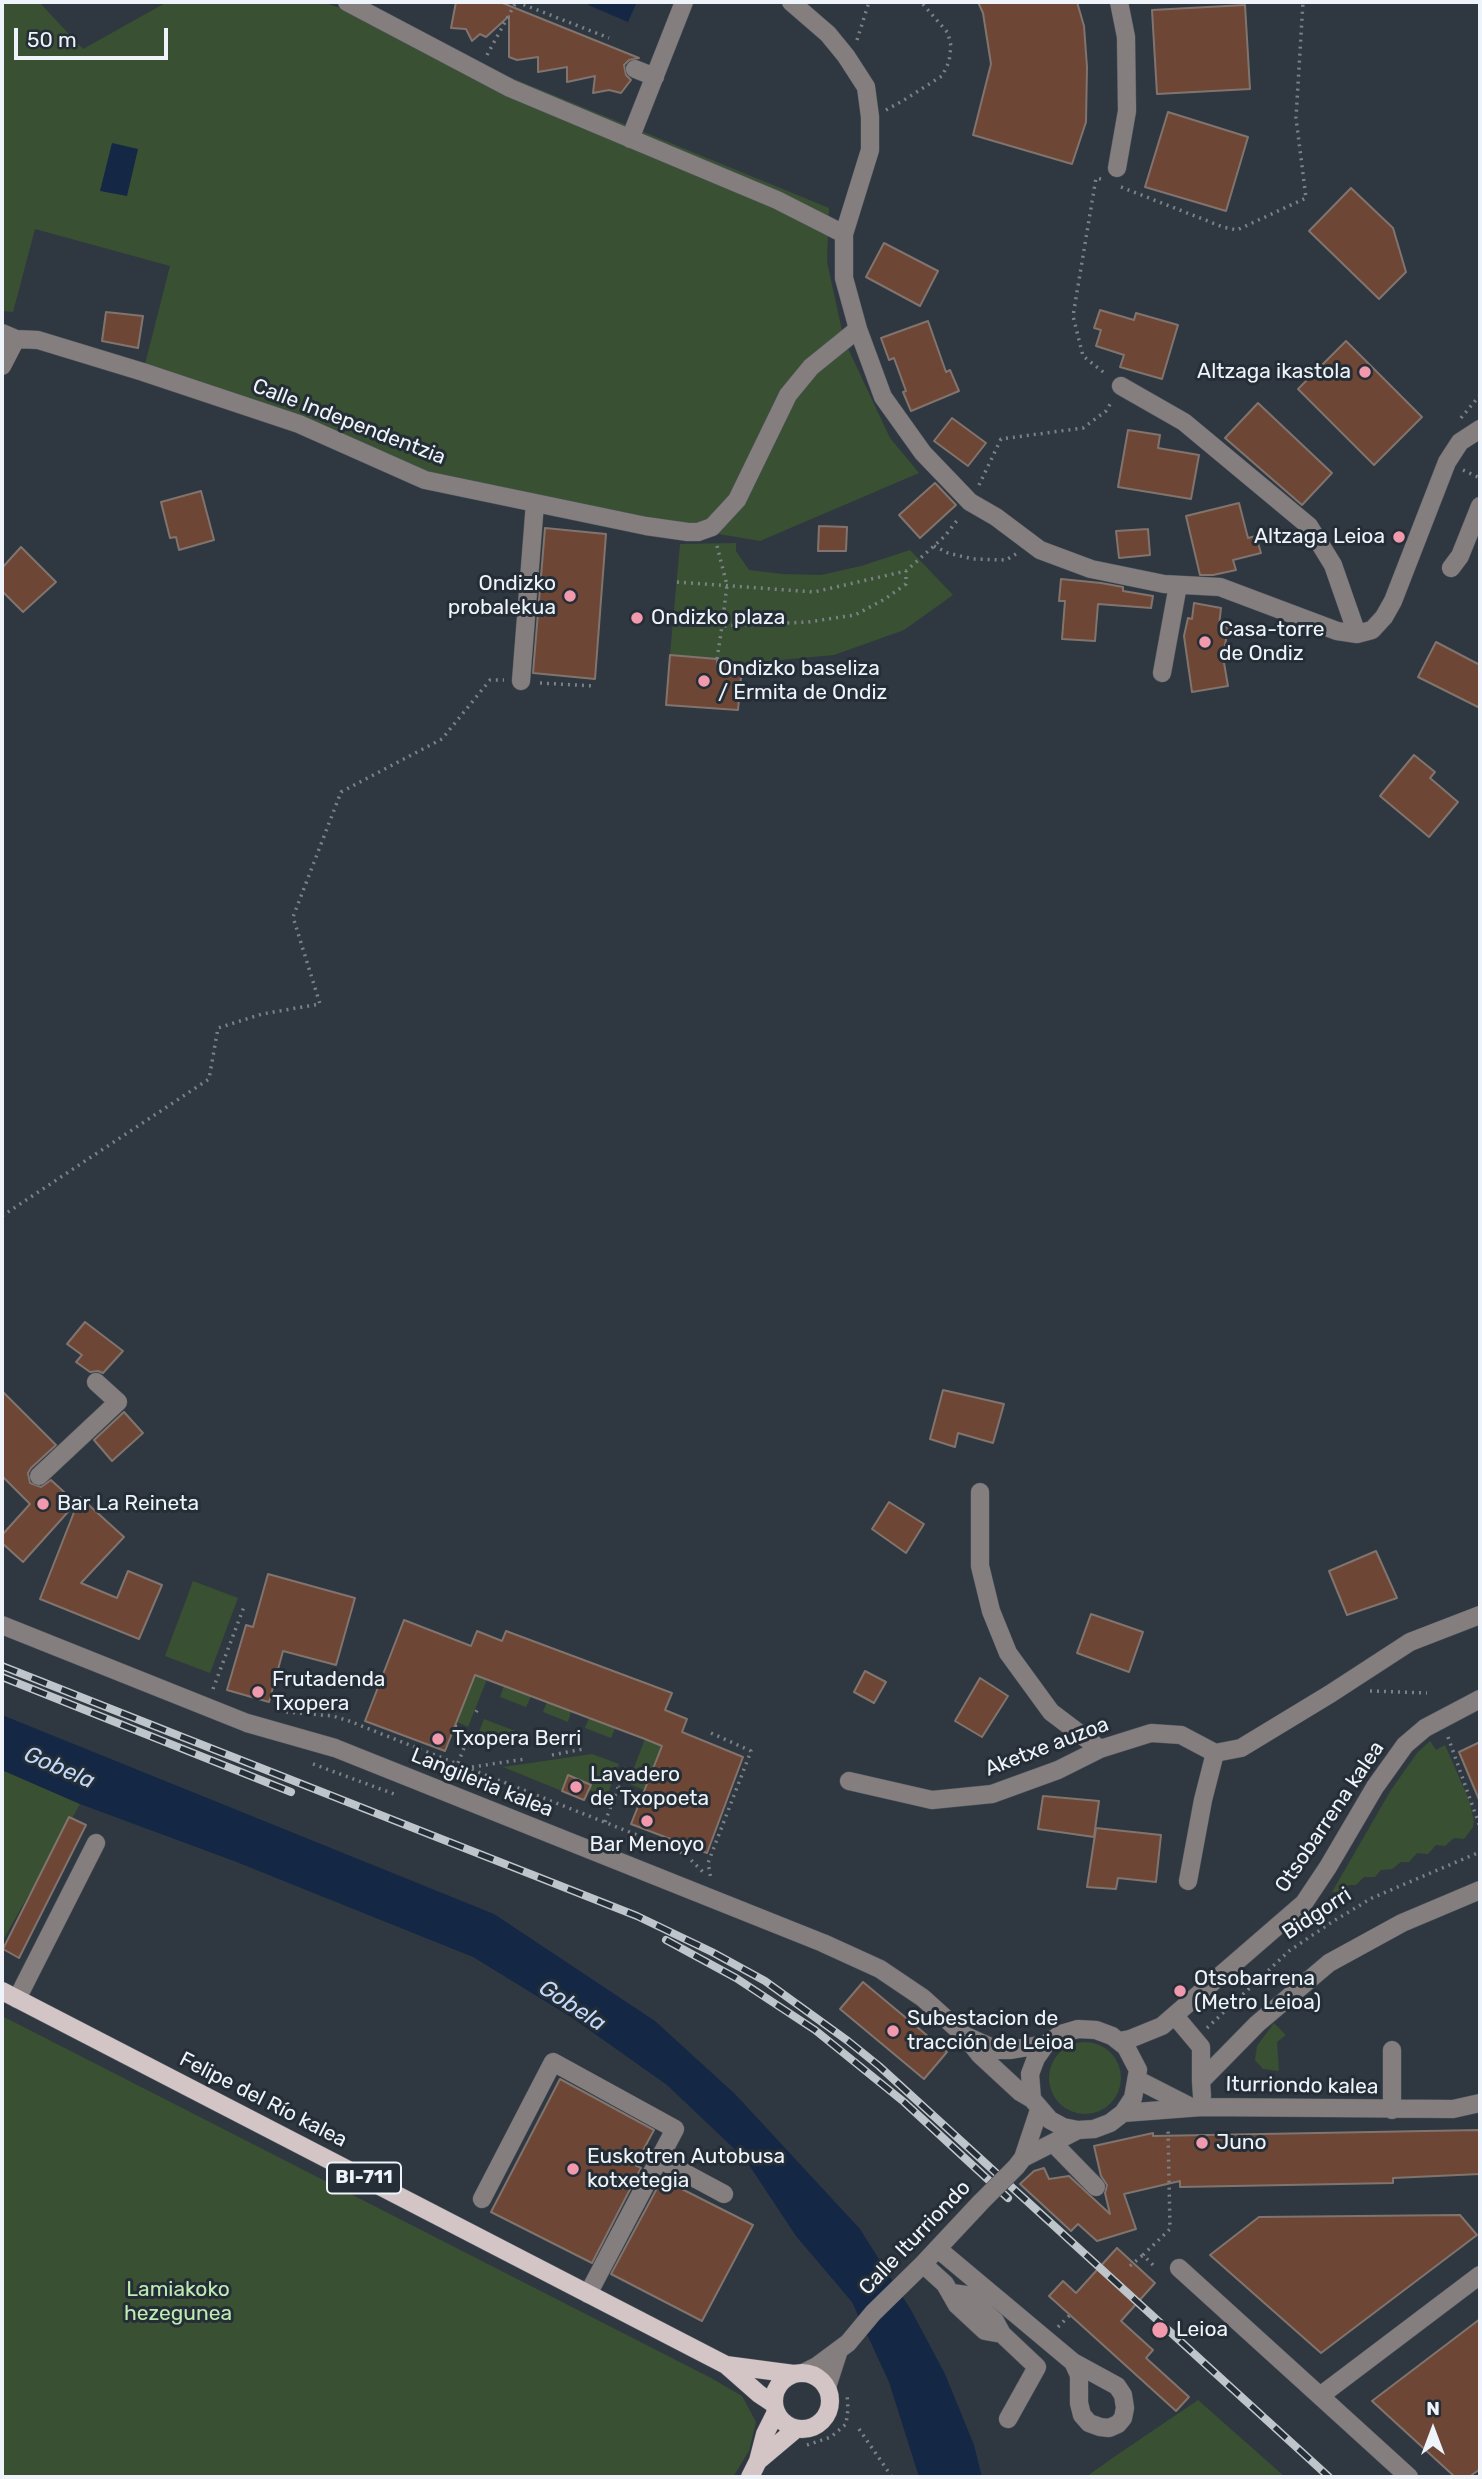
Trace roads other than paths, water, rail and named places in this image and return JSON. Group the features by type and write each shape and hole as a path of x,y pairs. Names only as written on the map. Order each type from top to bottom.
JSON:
{"main road":[{"name":"Felipe del Río kalea","path":"9,1995 726,2365 775,2408"},
{"name":"Felipe del Río kalea","path":"726,2365 798,2374"},
{"path":"750,2477 775,2408 779,2386 798,2374 813,2375 827,2387 830,2406 827,2415 814,2427 796,2429 758,2460"},
{"path":"775,2408 788,2425 796,2429"}],"street":[{"path":"347,2 510,88 777,200 844,234"},
{"path":"630,138 684,2"},
{"path":"791,2 828,34 866,87 870,149 844,234 844,278 858,329 883,397 923,453 970,502 996,517 1040,550 1091,569 1164,584 1220,587 1337,631 1357,635 1372,630 1384,617 1393,601 1447,462 1460,442 1480,429"},
{"path":"1111,177 1127,111 1126,37 1119,2"},
{"path":"635,69 655,77"},
{"name":"Calle Independentzia","path":"9,336 38,340 135,369 286,420 425,480 646,526 698,532 717,522 737,500 788,395 811,367 858,329"},
{"path":"2,366 9,336"},
{"path":"1121,386 1184,422 1309,526 1333,565 1357,635"},
{"path":"521,681 535,503"},
{"path":"1451,568 1460,556 1480,506"},
{"path":"1162,673 1178,585"},
{"path":"39,1476 118,1402 96,1382"},
{"path":"980,1492 980,1566 991,1611 1008,1653 1051,1712 1100,1749"},
{"path":"1188,1881 1215,1753 1241,1748 1410,1642 1480,1615"},
{"name":"Langileria kalea","path":"2,1625 247,1723 335,1748 823,1943 880,1969 923,1998 965,2036 980,2055 1036,2104"},
{"name":"Otsobarrena kalea","path":"1119,2041 1162,2026 1304,1903 1405,1745 1425,1728 1480,1699"},
{"name":"Aketxe auzoa","path":"849,1782 932,1800 992,1794 1058,1770 1100,1749 1151,1733 1181,1735 1215,1753"},
{"path":"9,1995 96,1843"},
{"path":"1198,2095 1257,2024 1329,1963 1402,1923 1480,1890"},
{"path":"1181,2022 1201,2047 1198,2095"},
{"path":"1078,2029 1096,2030 1119,2041 1135,2059 1138,2080 1133,2098 1123,2113 1110,2123 1094,2129 1078,2130 1057,2124 1036,2104 1030,2074 1036,2058 1046,2044 1061,2034 1078,2029"},
{"name":"Langileria kalea","path":"965,2036 997,2050 1046,2044"},
{"path":"1392,2050 1392,2110"},
{"path":"482,2199 553,2062 675,2129 587,2294"},
{"path":"1138,2080 1198,2095"},
{"name":"Iturriondo kalea","path":"1123,2113 1198,2095 1392,2110 1453,2109 1480,2103"},
{"name":"Calle Iturriondo","path":"1020,2162 1036,2104"},
{"name":"Calle Iturriondo","path":"798,2374 839,2350 1020,2162 1078,2130"},
{"path":"1054,2144 1096,2187"},
{"path":"659,2160 724,2194"},
{"path":"938,2249 1073,2362"},
{"path":"923,2264 952,2293 957,2305 985,2331 1002,2334 1037,2367 1008,2419"},
{"path":"1180,2269 1409,2477"},
{"path":"1320,2396 1480,2275"},
{"name":"Calle Iturriondo","path":"827,2387 839,2350"}],"water":[{"path":"590,2 636,4 628,22 588,5"},
{"path":"112,143 138,149 127,196 100,191"},
{"name":"Gobela","path":"2,1715 494,1914 655,2021 735,2094 860,2229 911,2310 945,2374 974,2445 982,2477 919,2477 889,2382 852,2302 796,2236 745,2159 667,2085 571,2017 473,1957 234,1861 80,1804 2,1770"}],"railway":[{"path":"2,1666 637,1916 765,1981 879,2066 1329,2477"},
{"path":"2,1677 291,1792"},
{"path":"666,1940 736,1978 815,2030 904,2102 1008,2198"}],"place":[{"name":"Altzaga ikastola","path":"1365,372"},
{"name":"Altzaga Leioa","path":"1399,537"},
{"name":"Ondizko probalekua","path":"570,596"},
{"name":"Ondizko plaza","path":"637,618"},
{"name":"Casa-torre de Ondiz","path":"1205,642"},
{"name":"Ondizko baseliza / Ermita de Ondiz","path":"704,681"},
{"name":"Bar La Reineta","path":"43,1504"},
{"name":"Frutadenda Txopera","path":"258,1692"},
{"name":"Txopera Berri","path":"438,1739"},
{"name":"Lavadero de Txopoeta","path":"576,1787"},
{"name":"Bar Menoyo","path":"647,1821"},
{"name":"Otsobarrena (Metro Leioa)","path":"1180,1991"},
{"name":"Subestacion de tracción de Leioa","path":"893,2031"},
{"name":"Juno","path":"1202,2143"},
{"name":"Euskotren Autobusa kotxetegia","path":"573,2169"},
{"name":"Leioa","path":"1160,2330"}],"park label":[{"name":"Lamiakoko hezegunea","path":"178,2302"}]}
